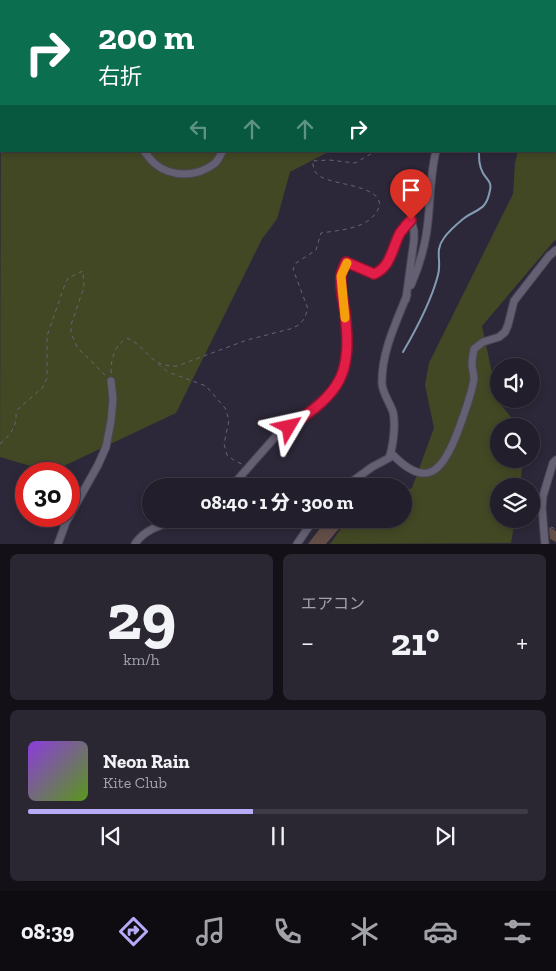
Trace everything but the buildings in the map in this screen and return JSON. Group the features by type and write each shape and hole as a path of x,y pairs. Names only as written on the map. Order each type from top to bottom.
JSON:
{"street":[{"path":"145,152 154,164 176,174 198,172 215,164 222,152"},
{"path":"357,478 389,458 391,453 394,419 382,385 384,364 387,346 422,259 426,236 430,178 436,152"},
{"path":"239,478 277,435 312,410 334,390 340,381 347,356 348,336 341,276 346,262 374,274 379,272 387,264 400,232 411,220 414,240 406,299"},
{"path":"391,453 405,467 419,473 434,471 443,464 454,442 466,409 474,377 472,364 474,349 483,342 499,337 505,332 514,301 549,256 556,250"},
{"path":"58,544 66,522 106,448 113,399 111,381"},
{"path":"545,544 543,496 553,463 556,460"},
{"path":"135,544 141,536 154,528"},
{"path":"297,544 308,528"}],"path":[{"path":"155,362 166,366 177,366 248,340 299,325 308,310 294,270 296,264 316,250 320,233 352,228 362,224 376,213 380,204 378,197 370,191 321,177 315,172 312,161 330,160 355,163 374,152"},
{"path":"0,444 12,433 17,422 16,411 42,388 47,378 47,336 52,319 68,278 83,271 84,287 71,324 71,333 77,347 111,381"},
{"path":"111,381 112,358 118,344 127,338 136,342 155,362 168,372 206,386 226,408 229,420 224,444 227,455 235,461 249,466"}],"green space":[{"path":"1,152 328,152 290,172 277,219 262,239 176,413 72,462 17,462 0,457"},
{"path":"518,152 556,152 556,240 482,326 490,364 490,408 504,408 512,418 490,418 490,468 522,468 521,478 490,478 490,528 514,528 511,543 330,544 342,528 412,528 412,488 434,428 425,385 429,363 513,194"}],"waterway":[{"path":"403,352 432,295 439,270 439,247 441,243 448,233 461,221 480,209 488,197 490,185 481,168 479,152"}],"slow traffic":[{"path":"345,318 341,276 347,263"}],"route":[{"path":"289,427 334,390 344,370 348,336 341,276 346,262 374,274 379,272 387,264 400,232 411,220"}]}
